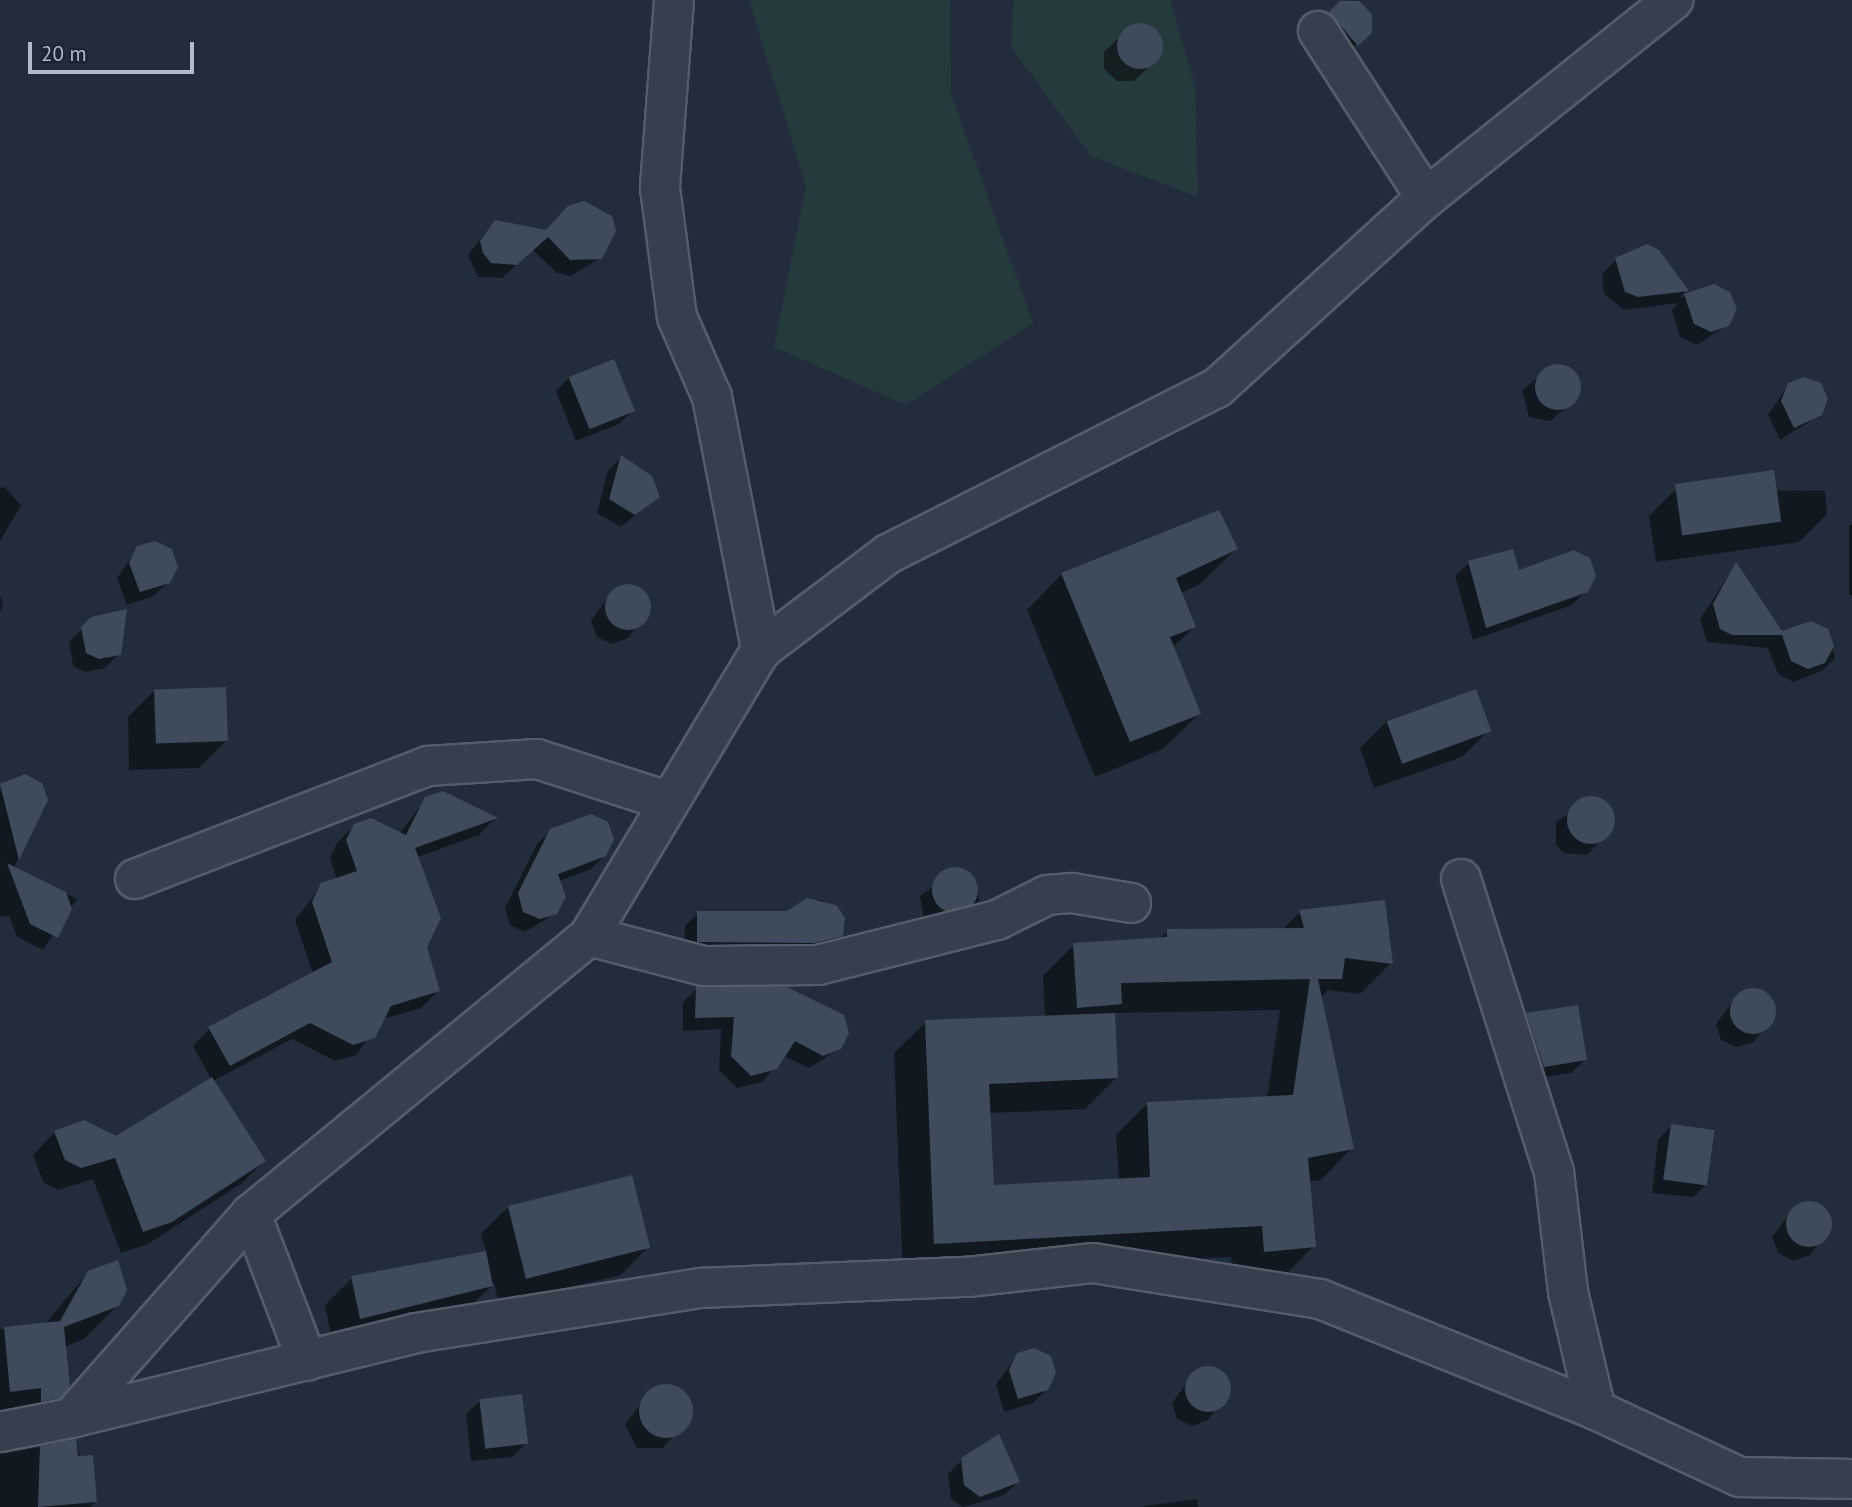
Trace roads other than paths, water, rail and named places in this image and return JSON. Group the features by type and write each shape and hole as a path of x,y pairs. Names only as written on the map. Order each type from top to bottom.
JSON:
{"street":[{"path":"674,0 660,188 677,317 712,397 761,650"},
{"path":"71,1418 251,1214 589,936 667,801 761,650 888,554 1217,388 1426,198 1673,0"},
{"path":"1318,31 1426,198"},
{"path":"135,879 428,766 537,759 667,801"},
{"path":"1461,879 1554,1172 1568,1292 1596,1410"},
{"path":"589,936 703,966 818,965 998,920 1047,895 1072,892 1131,903"},
{"path":"251,1214 307,1360"},
{"path":"0,1432 71,1418 416,1333 700,1288 968,1277 1093,1262 1320,1299 1596,1410 1740,1477 1852,1479"}]}
